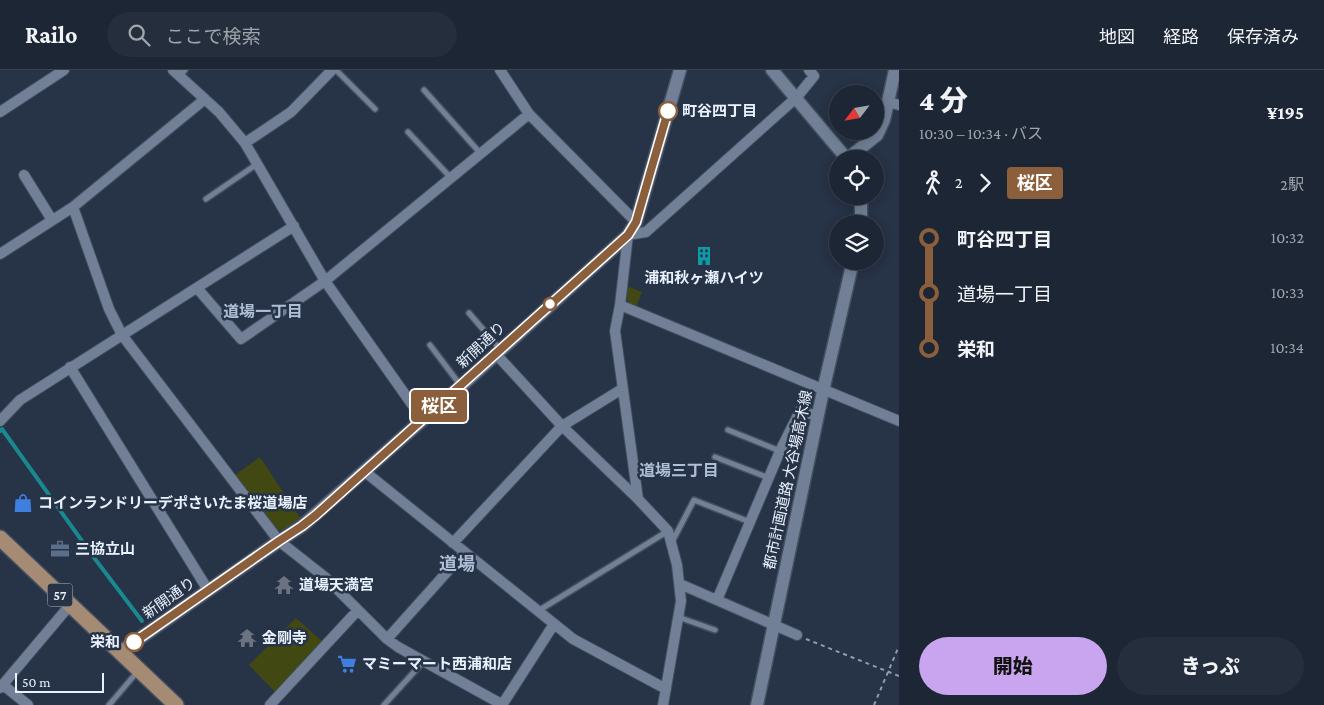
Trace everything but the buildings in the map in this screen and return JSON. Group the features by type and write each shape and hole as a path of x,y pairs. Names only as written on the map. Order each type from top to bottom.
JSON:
{"main road":[{"name":"57","path":"0,538 176,705"}],"street":[{"path":"0,112 64,70"},
{"path":"245,143 291,112 332,70"},
{"path":"500,70 529,114 636,222"},
{"name":"新開通り","path":"120,652 302,526 628,235 636,222 680,70"},
{"path":"772,70 840,150"},
{"path":"858,150 877,135 893,104 895,70"},
{"path":"179,72 245,143 325,281 423,420"},
{"path":"638,499 615,331 628,235 646,232 796,97 814,72"},
{"path":"0,254 73,207 205,100"},
{"path":"197,288 241,339 325,281 452,179 529,114"},
{"path":"24,176 52,220"},
{"path":"73,207 108,309 122,335 279,541 326,578 387,639 502,705 554,624"},
{"path":"0,421 20,400 294,226"},
{"name":"都市計画道路 大谷場高木線","path":"757,705 851,270"},
{"path":"620,305 899,421"},
{"path":"497,351 562,426 668,530 680,584 680,601 663,705"},
{"path":"70,368 208,590"},
{"path":"453,543 562,426 622,389"},
{"path":"717,600 780,451 800,411 818,416"},
{"path":"364,471 573,639 666,689"},
{"path":"387,639 464,553"},
{"path":"680,584 797,635"},
{"path":"28,705 1,687 70,605"},
{"path":"270,705 358,610"}],"lane":[{"path":"336,70 375,109"},
{"path":"424,90 481,154"},
{"path":"408,132 452,179"},
{"path":"206,199 257,164"},
{"path":"469,313 497,351"},
{"path":"430,345 461,386"},
{"path":"728,430 780,451"},
{"path":"715,457 769,478"},
{"path":"672,543 694,500 750,522"},
{"path":"538,611 668,530"},
{"path":"678,617 715,630"},
{"path":"384,705 425,661"},
{"path":"109,705 139,670"}],"path":[{"path":"797,635 899,676"},
{"path":"874,705 899,646"}],"green space":[{"path":"625,285 642,292 636,308 628,301"},
{"path":"260,457 301,519 282,530 273,529 235,475"},
{"path":"296,618 322,641 275,692 249,665"}],"waterway":[{"path":"0,431 2,429 92,555 142,621"}],"bus line":[{"name":"桜区","path":"134,642 316,515 628,235 636,222 668,111"}],"place":[{"name":"町谷四丁目","path":"668,111"},
{"name":"浦和秋ヶ瀬ハイツ","path":"704,256"},
{"name":"コインランドリーデポさいたま桜道場店","path":"23,503"},
{"name":"三協立山","path":"60,549"},
{"name":"道場天満宮","path":"284,585"},
{"name":"金剛寺","path":"247,638"},
{"name":"栄和","path":"134,642"},
{"name":"マミーマート西浦和店","path":"347,664"}],"district":[{"name":"道場一丁目","path":"263,311"},
{"name":"道場三丁目","path":"679,470"},
{"name":"道場","path":"457,564"}]}
